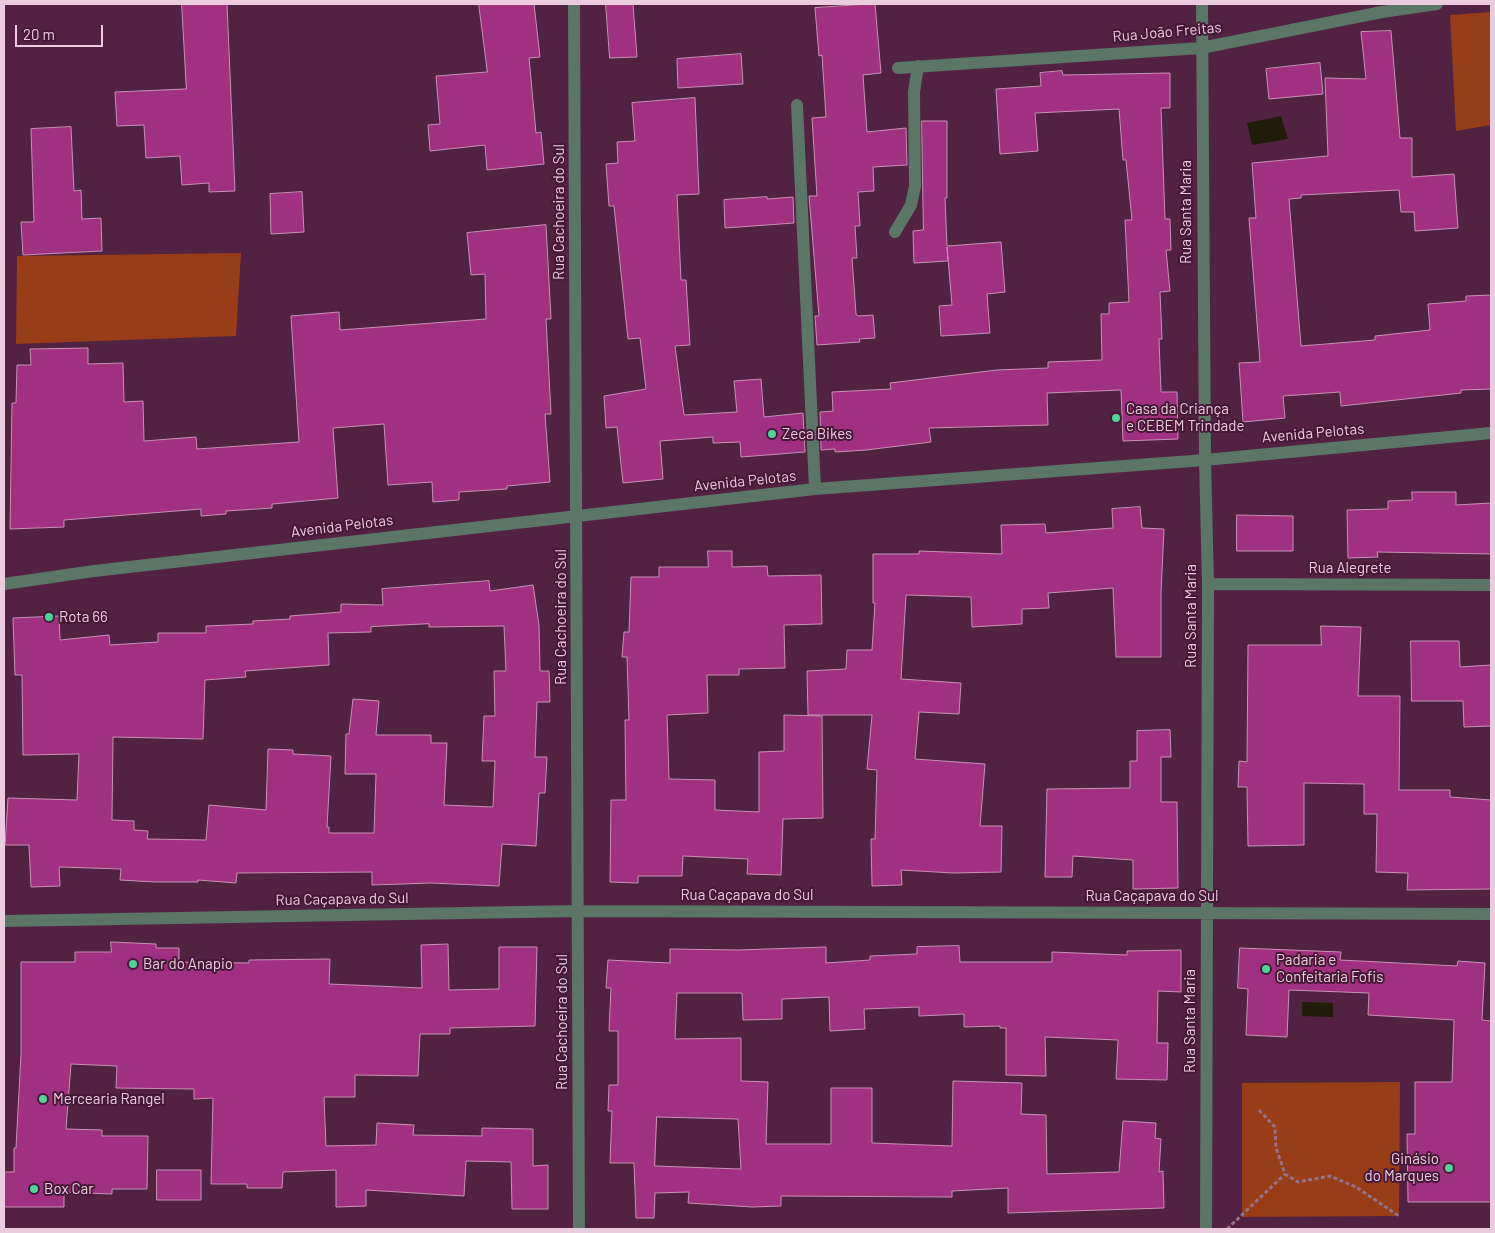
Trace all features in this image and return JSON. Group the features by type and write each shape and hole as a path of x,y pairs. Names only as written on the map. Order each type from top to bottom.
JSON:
{"street":[{"name":"Rua Cachoeira do Sul","path":"574,4 579,1229"},
{"name":"Rua Santa Maria","path":"1202,4 1204,460 1208,584 1205,1229"},
{"name":"Rua João Freitas","path":"898,68 1201,48 1382,12 1437,4"},
{"path":"895,232 911,205 915,186 914,92 918,66"},
{"path":"797,105 815,490"},
{"name":"Avenida Pelotas","path":"4,584 94,571 577,515 815,490 1204,460 1491,432"},
{"name":"Rua Alegrete","path":"1208,584 1491,585"},
{"name":"Rua Caçapava do Sul","path":"4,921 578,911 1491,914"}],"path":[{"path":"1259,1110 1275,1127 1276,1148 1285,1174 1298,1182 1330,1176 1356,1187 1399,1216"},
{"path":"1227,1229 1285,1174"}],"shaded area":[{"path":"1491,12 1491,125 1456,131 1450,15"},
{"path":"1281,116 1288,139 1252,145 1247,123"},
{"path":"241,253 236,336 16,344 17,256"},
{"path":"1302,1002 1333,1003 1333,1017 1302,1016"},
{"path":"1400,1082 1399,1216 1242,1217 1242,1083"}],"building":[{"path":"182,4 227,4 235,191 209,192 209,183 182,185 180,156 146,158 144,125 117,126 115,92 186,89"},
{"path":"479,4 534,4 540,57 529,58 536,133 541,132 544,164 487,170 485,145 430,151 428,125 440,124 436,76 487,72"},
{"path":"606,4 633,4 637,57 610,58"},
{"path":"875,4 881,73 863,75 867,132 906,128 907,165 873,167 874,191 858,192 860,226 855,226 857,258 852,258 856,314 858,316 873,315 875,338 859,339 860,342 817,345 815,316 819,316 809,196 817,196 812,118 826,117 822,55 819,56 815,8"},
{"path":"1391,31 1400,138 1412,138 1412,177 1454,174 1458,228 1415,231 1414,212 1401,212 1399,190 1301,195 1301,198 1289,199 1301,346 1375,340 1375,336 1430,330 1428,304 1466,301 1466,296 1491,295 1491,389 1461,390 1461,393 1341,406 1340,392 1283,396 1285,418 1243,422 1239,363 1260,362 1249,218 1256,218 1252,163 1328,156 1325,78 1366,79 1361,32"},
{"path":"741,54 743,84 678,88 677,59"},
{"path":"1320,63 1323,94 1269,99 1266,69"},
{"path":"1062,71 1063,75 1170,73 1170,108 1161,108 1165,219 1170,219 1171,250 1166,250 1170,291 1160,292 1162,339 1159,339 1161,392 1177,392 1178,439 1123,441 1121,390 1047,393 1048,425 929,428 931,442 866,450 835,452 835,449 821,450 820,412 833,411 832,392 891,389 890,383 997,370 1048,368 1048,362 1102,360 1101,314 1109,314 1109,303 1129,302 1125,220 1132,220 1126,160 1123,160 1119,109 1035,113 1038,151 1000,154 996,89 1041,86 1040,73"},
{"path":"695,98 699,194 677,195 681,280 686,280 690,345 675,346 684,415 737,412 734,381 761,379 764,417 803,413 805,452 741,457 740,442 713,443 713,437 660,441 663,479 623,483 617,427 606,428 604,396 646,389 640,338 628,339 614,206 609,206 606,164 618,163 617,142 635,141 632,103"},
{"path":"922,121 947,121 947,198 945,198 947,246 1001,242 1005,292 987,294 990,333 941,336 939,306 952,305 947,247 948,261 914,263 913,231 923,230"},
{"path":"71,127 74,191 81,190 82,219 101,218 102,251 23,255 21,222 34,222 31,129"},
{"path":"302,192 304,232 271,234 270,194"},
{"path":"767,197 767,199 793,197 794,223 725,228 724,200"},
{"path":"546,225 551,319 546,319 551,414 545,414 550,482 507,486 507,489 459,492 459,500 433,502 432,482 388,485 384,424 333,428 338,498 272,504 272,508 226,511 226,514 201,516 201,509 64,520 64,527 10,529 12,403 16,403 17,365 31,365 30,349 88,348 88,364 123,363 124,402 143,401 144,441 196,437 197,449 299,442 291,316 339,312 340,330 486,319 485,274 471,275 467,233"},
{"path":"1412,492 1456,492 1456,505 1491,503 1491,554 1377,552 1378,557 1348,558 1347,510 1388,509 1388,501 1412,500"},
{"path":"1140,507 1142,528 1164,529 1161,592 1161,657 1116,657 1113,588 1048,593 1049,608 1022,609 1022,624 972,627 971,597 906,595 901,679 961,683 959,714 919,712 915,759 985,764 980,826 1002,826 1001,872 953,873 901,870 902,885 872,886 871,839 875,839 877,770 867,769 872,715 808,715 807,671 846,669 847,650 872,650 875,603 873,603 873,554 919,554 919,551 1002,554 1001,525 1045,524 1046,533 1113,528 1112,509"},
{"path":"1237,515 1293,516 1293,551 1237,551"},
{"path":"708,551 732,551 732,567 767,566 768,576 821,575 822,624 784,625 785,668 739,669 739,675 707,675 708,713 667,715 669,779 715,780 715,810 759,812 759,752 784,751 784,715 822,716 823,818 783,819 781,875 747,874 748,859 683,856 682,876 638,876 638,883 610,882 611,800 626,800 625,720 629,720 627,657 622,657 624,632 629,632 631,577 659,577 659,567 708,567"},
{"path":"489,581 490,591 533,585 539,625 540,671 549,671 550,702 537,702 535,757 547,757 545,793 539,793 536,846 502,844 499,886 431,883 372,885 372,872 237,873 236,883 198,880 198,882 155,882 120,880 121,869 59,867 60,886 31,887 29,845 5,845 8,798 77,800 79,754 23,755 22,675 15,675 13,618 59,616 60,640 109,635 110,645 158,642 158,633 206,633 206,626 253,624 253,621 290,619 290,616 341,612 341,604 383,605 382,589","holes":["429,624 429,627 504,626 506,671 494,671 495,716 484,716 482,761 495,761 493,807 444,805 447,743 431,743 431,735 376,735 379,701 353,699 349,734 346,734 345,774 376,774 374,833 329,833 329,827 327,827 331,756 293,754 293,750 268,749 266,810 209,805 206,840 147,839 148,831 134,830 134,821 112,820 113,737 203,739 205,680 246,677 245,671 329,665 328,633 371,632 371,627"]},
{"path":"1321,626 1361,627 1358,696 1400,696 1399,790 1450,790 1450,797 1491,800 1491,889 1407,890 1408,873 1376,872 1377,814 1364,814 1364,784 1304,783 1304,845 1248,846 1247,787 1238,787 1239,761 1247,762 1248,645 1321,645"},
{"path":"1411,641 1459,641 1460,667 1491,665 1491,726 1464,727 1463,701 1412,701"},
{"path":"1170,730 1171,757 1161,757 1161,802 1177,802 1178,888 1133,889 1133,860 1073,856 1072,877 1045,877 1047,789 1130,788 1130,761 1137,761 1137,731"},
{"path":"111,942 156,944 156,948 179,948 179,962 249,963 249,960 330,959 329,984 422,988 421,945 448,944 449,990 499,989 499,947 537,947 535,1026 450,1028 450,1034 420,1034 418,1076 355,1075 355,1097 324,1097 326,1146 376,1145 377,1123 414,1125 413,1135 482,1136 482,1128 533,1129 533,1166 548,1165 548,1209 512,1209 511,1162 466,1161 464,1196 366,1190 366,1206 336,1207 336,1170 283,1172 282,1188 247,1188 247,1184 211,1184 213,1098 194,1099 194,1089 116,1088 117,1066 71,1064 66,1129 102,1130 102,1136 148,1136 147,1189 112,1189 112,1194 64,1192 64,1207 4,1207 4,1172 14,1172 14,1148 16,1148 21,1054 21,962 75,962 75,952 111,952"},
{"path":"959,946 960,962 1052,962 1052,952 1127,955 1127,951 1181,950 1181,992 1158,991 1157,1043 1168,1043 1167,1080 1116,1079 1118,1040 1045,1037 1046,1076 1006,1075 1006,1028 1000,1028 1000,1026 964,1027 964,1014 919,1016 919,1007 864,1009 865,1029 830,1031 829,997 782,999 782,1019 743,1020 742,993 677,993 675,1039 741,1038 741,1081 768,1082 766,1144 831,1144 831,1088 872,1088 872,1143 952,1146 953,1081 1022,1083 1021,1114 1046,1115 1047,1174 1119,1172 1123,1121 1156,1123 1155,1138 1161,1139 1159,1172 1163,1171 1164,1208 1008,1213 1008,1188 952,1191 952,1197 781,1196 781,1206 752,1207 688,1203 689,1192 655,1193 654,1218 636,1218 634,1163 610,1163 612,1111 608,1111 609,1085 618,1085 618,1031 609,1031 611,988 606,988 608,960 670,963 670,949 738,950 826,947 826,963 870,960 870,956 917,954 917,947","holes":["657,1117 738,1119 741,1169 655,1166"]},
{"path":"1240,948 1341,952 1340,960 1457,966 1458,961 1485,963 1482,1020 1491,1021 1491,1202 1408,1202 1407,1134 1415,1134 1415,1082 1452,1082 1454,1020 1368,1015 1369,993 1289,990 1287,1037 1246,1035 1248,989 1238,988"},
{"path":"157,1170 201,1170 201,1200 157,1200"}],"place":[{"name":"Casa da Criança e CEBEM Trindade","path":"1116,418"},
{"name":"Zeca Bikes","path":"772,434"},
{"name":"Rota 66","path":"49,617"},
{"name":"Bar do Anapio","path":"133,964"},
{"name":"Padaria e Confeitaria Fofis","path":"1266,969"},
{"name":"Mercearia Rangel","path":"43,1099"},
{"name":"Ginásio do Marques","path":"1449,1168"},
{"name":"Box Car","path":"34,1189"}]}
